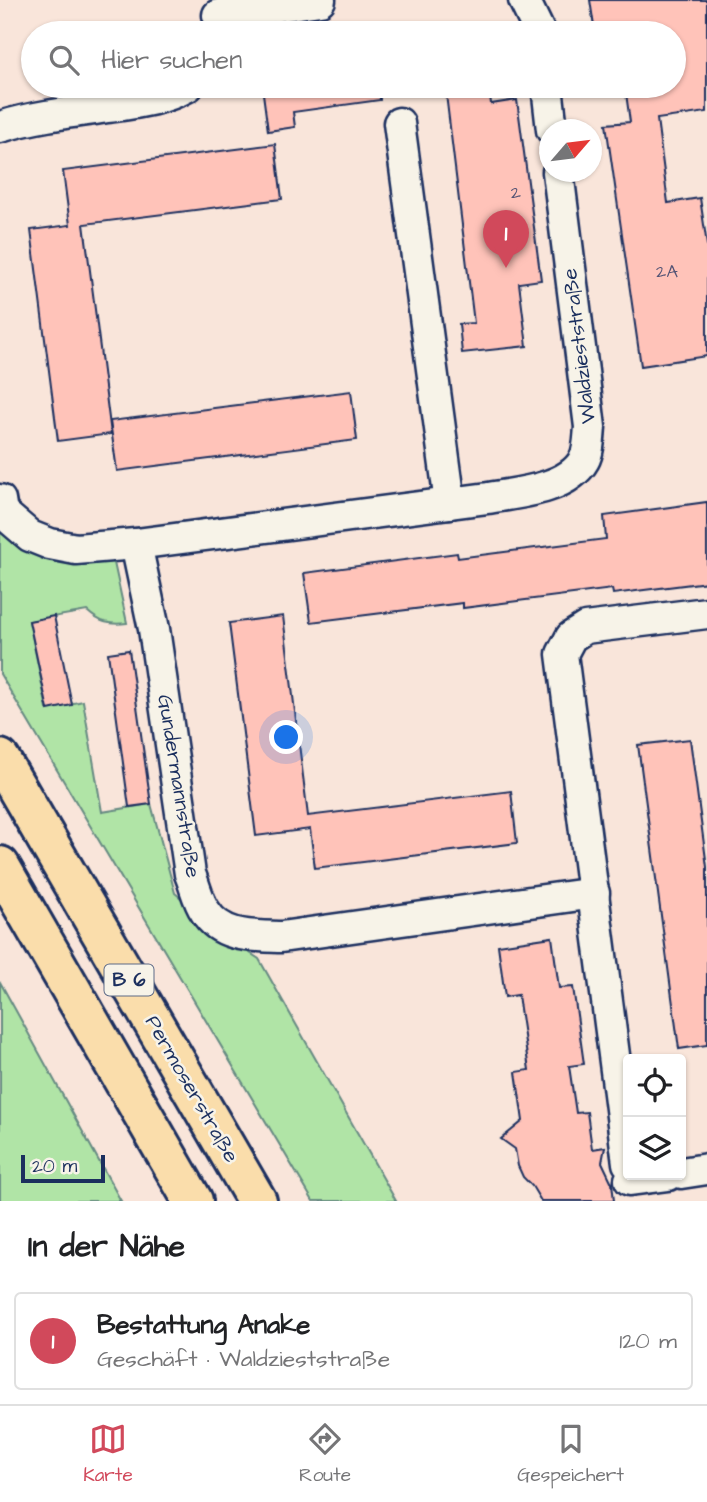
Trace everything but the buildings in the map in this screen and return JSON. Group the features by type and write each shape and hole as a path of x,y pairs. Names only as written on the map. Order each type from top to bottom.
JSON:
{"main road":[{"name":"Permoserstraße","path":"0,759 257,1201"},
{"name":"B 6","path":"0,866 193,1201"}],"street":[{"path":"217,16 320,0"},
{"path":"524,0 534,21"},
{"path":"0,127 27,119 160,98"},
{"path":"548,98 551,119"},
{"path":"399,123 450,503"},
{"name":"Waldzieststraße","path":"136,544 545,488 576,471 586,457 590,427 559,182"},
{"path":"0,500 2,512 30,536 50,544 76,548 136,544"},
{"name":"Gundermannstraße","path":"136,544 154,629 190,874 205,912 215,921 237,935 281,937 594,893"},
{"path":"623,1124 562,654 571,637 585,628 707,613"},
{"path":"686,1172 707,1169"}],"green space":[{"path":"0,526 113,558 127,623 106,622 87,611 29,621 47,709 83,701 102,812 151,804 175,893 227,938 259,959 396,1201 313,1201 0,674"},
{"path":"0,982 121,1201 0,1201"}],"place":[{"name":"Bestattung Anake","path":"506,268"}]}
